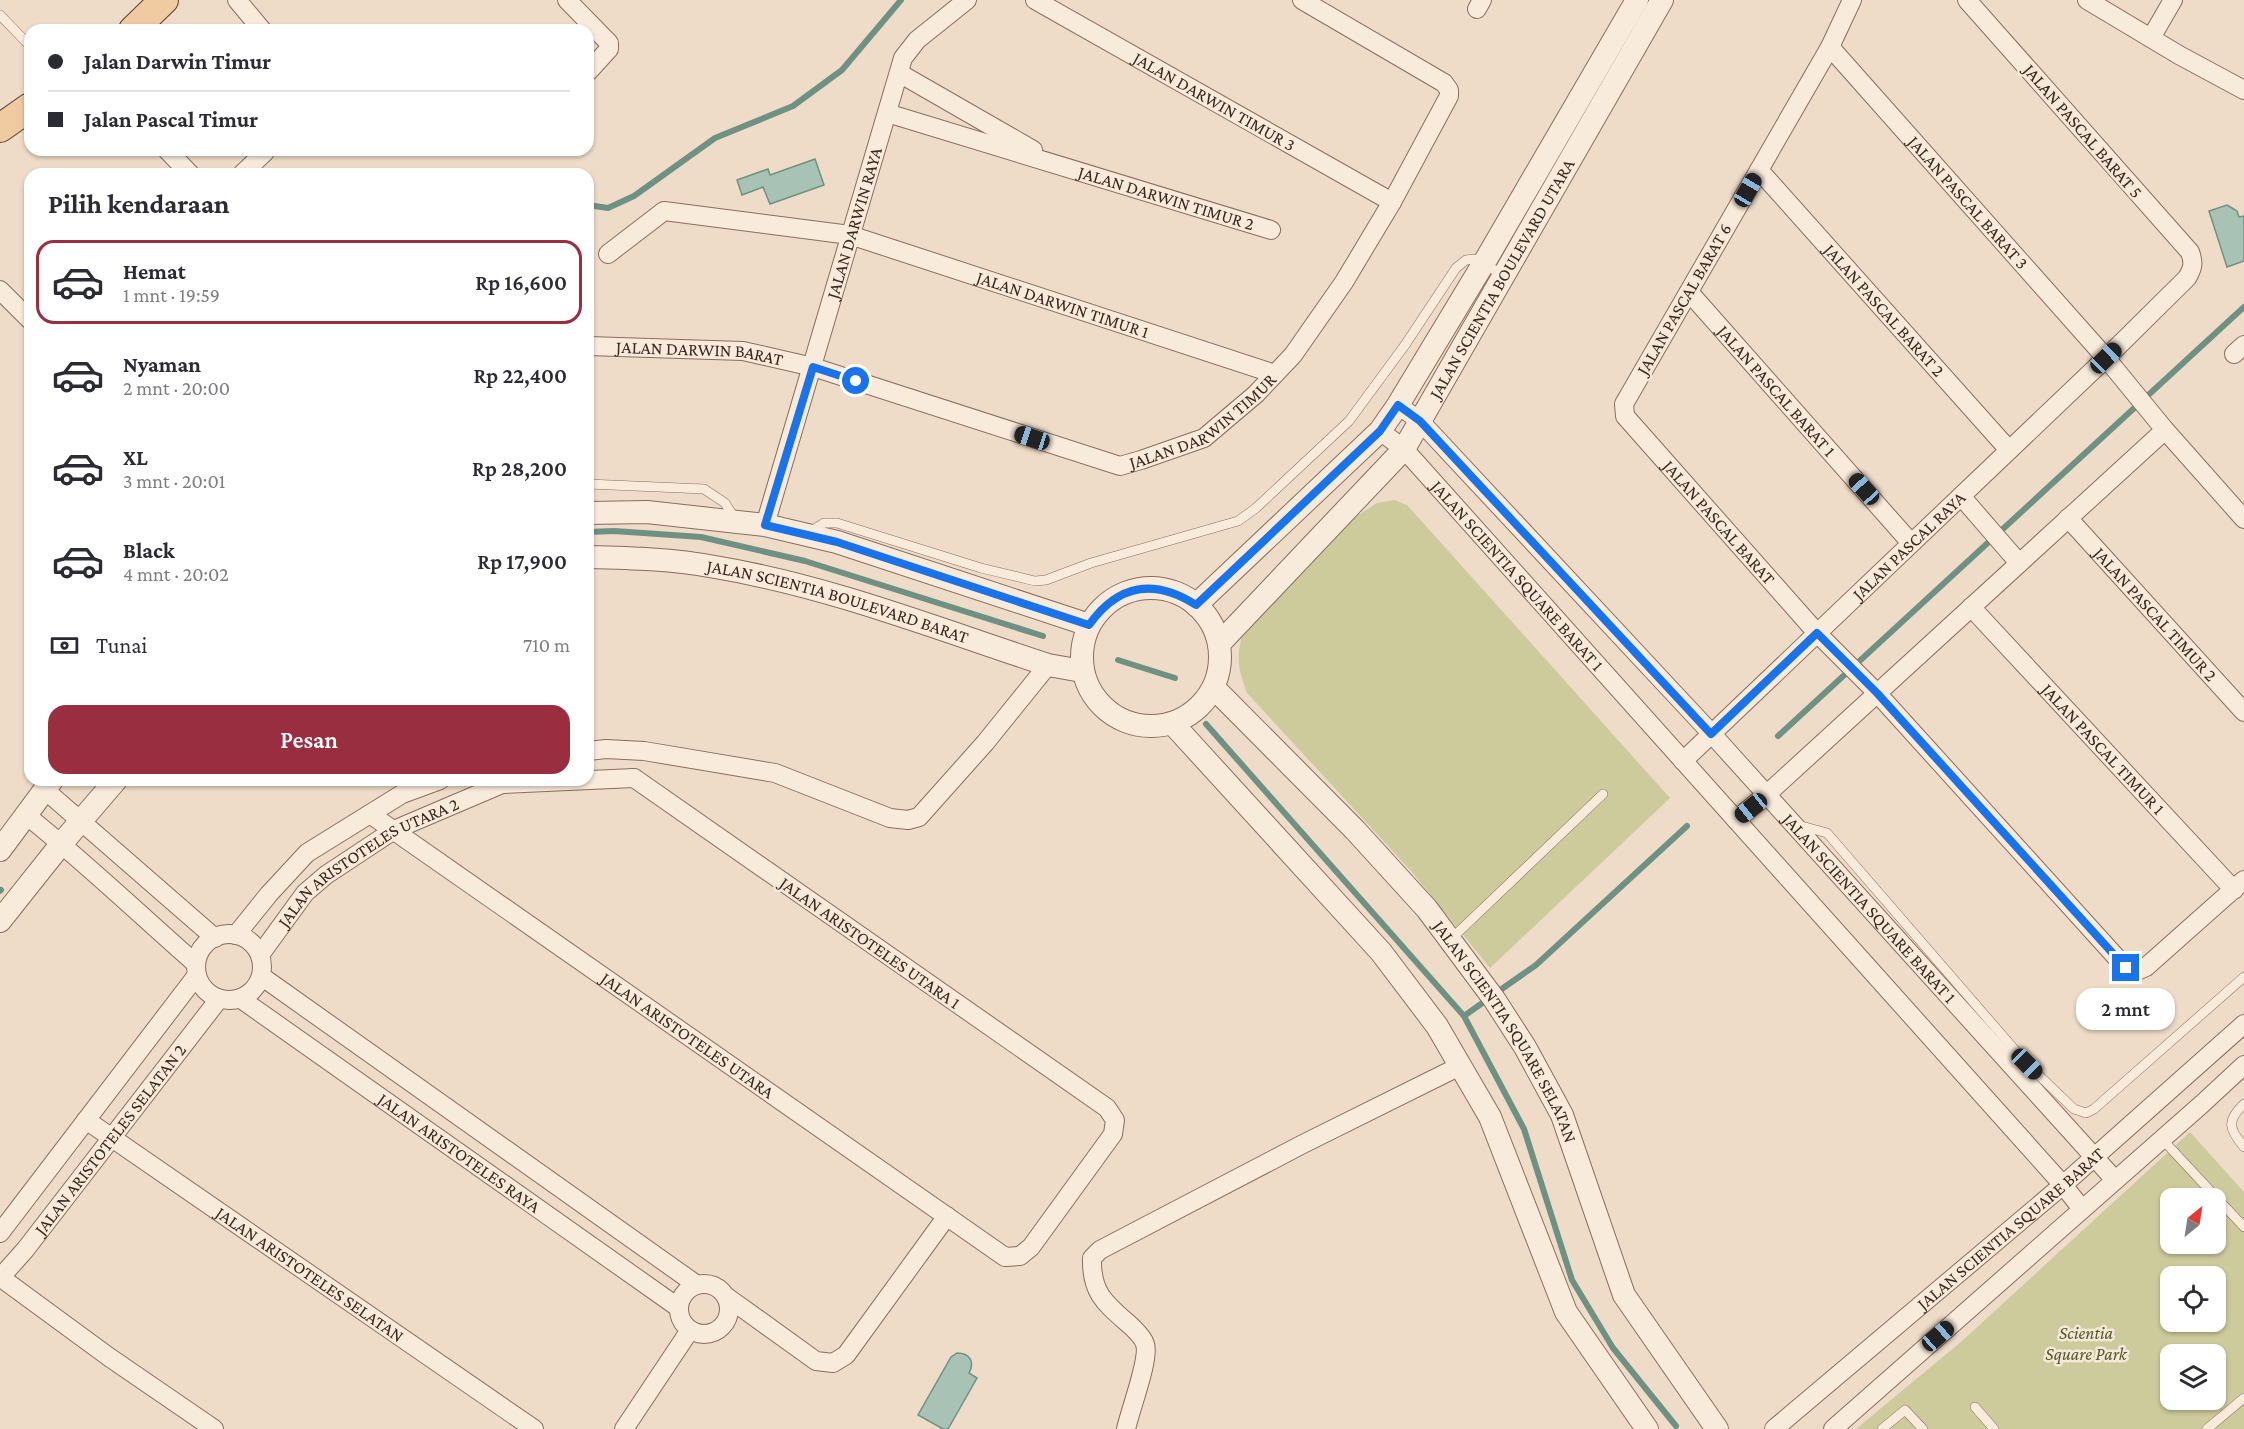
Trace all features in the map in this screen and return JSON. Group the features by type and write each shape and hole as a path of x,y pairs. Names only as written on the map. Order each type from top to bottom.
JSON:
{"main road":[{"path":"139,24 164,0"},
{"path":"1,126 24,111"}],"street":[{"path":"237,0 257,24"},
{"path":"567,0 590,24"},
{"name":"JALAN DARWIN RAYA","path":"765,525 903,58 917,40 967,0"},
{"name":"JALAN DARWIN TIMUR 3","path":"1035,0 1392,202"},
{"name":"JALAN DARWIN TIMUR","path":"813,367 1120,466 1204,438 1256,394 1293,355 1344,282 1392,202 1449,96 1444,83 1302,0"},
{"name":"JALAN SCIENTIA BOULEVARD UTARA","path":"1196,605 1380,431 1483,263 1637,0"},
{"name":"JALAN SCIENTIA BOULEVARD UTARA","path":"1219,644 1404,449 1662,0"},
{"name":"JALAN PASCAL BARAT 6","path":"1623,410 1624,404 1830,47 1852,0"},
{"name":"JALAN PASCAL BARAT 5","path":"1967,0 2190,252 2193,266"},
{"path":"2087,0 2244,90"},
{"path":"2151,38 2173,0"},
{"path":"594,28 609,43 607,52 594,66"},
{"name":"JALAN PASCAL BARAT 3","path":"1830,47 2106,358 2165,430 2244,519"},
{"name":"JALAN DARWIN TIMUR 2","path":"899,73 1062,166"},
{"name":"JALAN DARWIN TIMUR 2","path":"887,113 1271,230"},
{"path":"173,156 184,168"},
{"path":"249,168 262,156"},
{"name":"JALAN PASCAL BARAT 2","path":"1759,170 2009,450"},
{"name":"JALAN DARWIN TIMUR 1","path":"608,254 664,211 850,235 1275,374"},
{"name":"JALAN PASCAL RAYA","path":"1683,761 2106,358 2187,278 2193,266"},
{"path":"0,290 24,314"},
{"name":"JALAN PASCAL BARAT 1","path":"1689,292 1911,543"},
{"name":"JALAN DARWIN BARAT","path":"594,346 743,351 813,367"},
{"name":"JALAN SCIENTIA SQUARE BARAT 1","path":"1398,405 1420,421 1790,822 2023,1068 2115,1180"},
{"name":"JALAN PASCAL BARAT","path":"1623,410 1625,416 1817,633 1870,687 2126,968 2135,972 2146,967 2239,885"},
{"path":"1736,820 1766,795 1870,687 1971,607 2165,430"},
{"name":"JALAN SCIENTIA SQUARE BARAT 1","path":"1380,431 1404,449 2082,1209"},
{"path":"1961,496 2019,563"},
{"path":"594,513 647,512 765,525 848,546 1089,625"},
{"name":"JALAN PASCAL TIMUR 2","path":"2068,518 2244,712"},
{"name":"JALAN SCIENTIA BOULEVARD BARAT","path":"594,557 692,563 831,593 1048,666 1082,671"},
{"path":"1158,588 1178,594 1196,605 1211,622 1219,644 1220,666 1214,688 1204,703 1190,715 1173,724 1150,728 1126,723 1106,711 1090,693 1082,671 1081,647 1089,625 1101,608 1118,596 1137,589 1158,588"},
{"name":"JALAN PASCAL TIMUR 1","path":"1971,607 2239,885"},
{"path":"594,750 644,751 775,773 890,818 908,820 919,817 931,805 1048,666"},
{"name":"JALAN SCIENTIA SQUARE SELATAN","path":"1214,688 1355,830 1426,909 1494,999 1525,1047 1562,1115 1624,1295 1717,1429"},
{"path":"1173,724 1381,952 1437,1026 1490,1117 1566,1312 1647,1429"},
{"path":"634,778 644,751"},
{"name":"JALAN ARISTOTELES UTARA 2","path":"594,780 634,778"},
{"name":"JALAN ARISTOTELES UTARA 1","path":"634,778 1107,1108 1115,1120 1113,1134 1031,1247 1020,1256 1005,1257"},
{"path":"0,850 47,786"},
{"path":"49,786 81,821 215,938"},
{"path":"0,921 111,786"},
{"name":"JALAN ARISTOTELES UTARA 2","path":"236,935 269,894 307,854 402,794 424,786"},
{"name":"JALAN ARISTOTELES UTARA 2","path":"260,955 305,893 326,875 394,830 497,786"},
{"name":"JALAN ARISTOTELES UTARA","path":"370,814 1005,1257"},
{"path":"26,815 62,843 197,969"},
{"path":"236,935 246,939 260,955 261,976 257,986 241,999 219,999 201,985 197,969 200,953 206,944 215,938 236,935"},
{"name":"JALAN ARISTOTELES SELATAN 2","path":"0,1233 197,969"},
{"name":"JALAN ARISTOTELES RAYA","path":"261,976 697,1285 714,1286 816,1361 833,1363 846,1355 947,1216"},
{"name":"JALAN ARISTOTELES SELATAN 2","path":"0,1277 25,1250 219,999"},
{"name":"JALAN ARISTOTELES RAYA","path":"241,999 679,1308 684,1324 690,1330"},
{"name":"JALAN SCIENTIA SQUARE BARAT","path":"1774,1429 2063,1185 2244,1024"},
{"name":"JALAN SCIENTIA SQUARE BARAT","path":"1833,1429 2244,1065"},
{"path":"1126,1429 1145,1361 1146,1345 1139,1334 1096,1292 1092,1274 1092,1258 1110,1244 1460,1066"},
{"path":"2142,1115 2162,1139"},
{"name":"JALAN ARISTOTELES SELATAN","path":"86,1120 534,1429"},
{"path":"454,1149 472,1124"},
{"path":"0,1277 109,1357 214,1429"},
{"path":"679,1308 684,1294 697,1285"},
{"path":"624,1429 690,1330 706,1335 722,1328 730,1314 727,1297"}],"lane":[{"path":"0,15 24,40"},
{"path":"806,535 824,523 837,523 1009,576 1035,581 1046,580 1091,562 1238,521 1246,518 1264,502 1348,421 1405,345 1456,268 1472,258 1504,275"},
{"path":"594,484 704,489 725,503 736,521"},
{"path":"1450,940 1603,794"},
{"path":"2023,1068 2074,1109 2089,1113 2244,977"},
{"path":"2244,1104 2235,1112 2231,1121 2233,1134 2244,1147"},
{"path":"2162,1139 2244,1227"},
{"path":"2207,1429 2244,1398"},
{"path":"1975,1407 1994,1429"},
{"path":"1882,1429 1905,1410 1923,1429"}],"green space":[{"path":"1394,500 1407,505 1670,798 1490,968 1412,872 1247,693 1239,667 1244,626 1357,516 1377,503"},
{"name":"Scientia Square Park","path":"2190,1132 2244,1192 2244,1429 1856,1429 1962,1341"}],"shaded area":[{"path":"815,159 824,185 770,204 763,187 742,195 737,180 768,169 770,175"},
{"path":"2227,205 2237,211 2239,217 2244,216 2244,261 2227,267 2209,211"},
{"path":"957,1353 968,1356 971,1362 969,1373 977,1378 948,1429 943,1429 918,1415 951,1357"}],"waterway":[{"path":"594,206 608,208 634,196 715,138 793,106 842,70 901,0"},
{"path":"1778,736 2244,307"},
{"path":"594,532 701,537 805,561 1043,636"},
{"path":"1118,660 1175,678"},
{"path":"1206,724 1464,1016 1524,1129 1572,1280 1613,1348 1676,1426"},
{"path":"1496,993 1536,965 1687,826"},
{"path":"1464,1016 1488,999"}],"route":[{"path":"856,381 813,367 765,525 837,542 1089,625 1101,608 1118,596 1137,589 1158,588 1178,594 1196,605 1380,431 1398,405 1420,421 1711,734 1817,633 1877,693 2126,968"}]}
